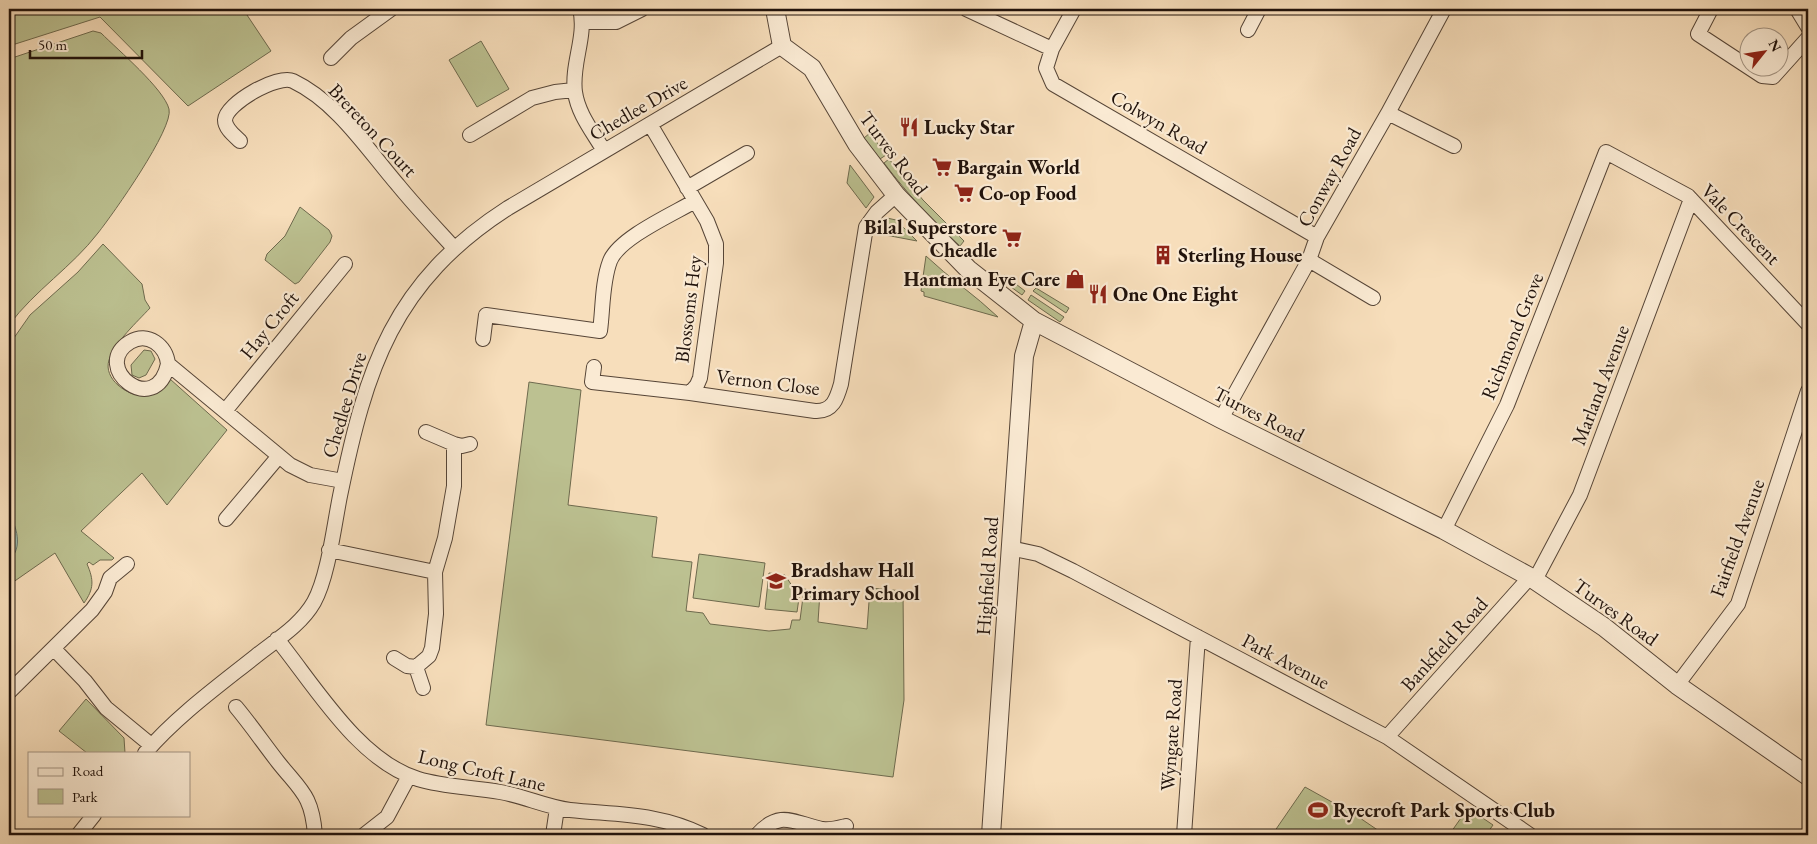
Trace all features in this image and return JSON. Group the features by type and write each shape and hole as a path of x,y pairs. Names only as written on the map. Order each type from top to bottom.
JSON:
{"street":[{"path":"331,58 351,38 391,9"},
{"path":"604,150 582,114 574,90 582,15 616,22 642,9"},
{"path":"775,9 782,46"},
{"path":"966,9 1052,49"},
{"name":"Colwyn Road","path":"1074,9 1052,49 1046,68 1053,84 1317,237"},
{"path":"1248,30 1259,9"},
{"name":"Conway Road","path":"1221,418 1308,260 1317,237 1388,113 1444,9"},
{"path":"1711,9 1698,34 1762,76 1773,77 1808,38"},
{"path":"1797,9 1808,27"},
{"name":"Chedlee Drive","path":"148,749 180,716 277,639 304,616 312,605 321,585 343,480 363,398 388,336 418,288 454,248 490,220 604,150 782,46"},
{"name":"Turves Road","path":"782,46 812,68 857,144 896,195 968,269 1034,320 1221,418 1444,530 1533,579 1604,627 1677,685 1808,776"},
{"name":"Brereton Court","path":"240,141 227,127 225,121 227,113 247,95 264,87 282,80 294,82 321,101 349,128 454,248"},
{"path":"470,135 532,98 549,93 574,90"},
{"path":"1388,113 1454,146"},
{"name":"Blossoms Hey","path":"650,124 713,233 716,244 716,263 700,378 698,385 690,393"},
{"name":"Vale Crescent","path":"1606,152 1692,199 1808,324"},
{"name":"Richmond Grove","path":"1444,530 1507,405 1606,152"},
{"path":"687,188 747,153"},
{"name":"Vernon Close","path":"594,367 587,381 816,411 829,409 834,403 842,384 866,227 877,212 896,195"},
{"name":"Marland Avenue","path":"1533,579 1580,495 1692,199"},
{"path":"483,339 486,315 600,331 608,271 616,252 633,238 695,201"},
{"path":"1308,260 1373,298"},
{"name":"Hay Croft","path":"225,411 345,264"},
{"name":"Highfield Road","path":"991,835 1024,356 1034,320"},
{"path":"168,364 278,456 305,473 343,480"},
{"name":"Fairfield Avenue","path":"1677,685 1738,604 1808,391"},
{"path":"426,432 454,444 462,446 470,444"},
{"path":"394,658 407,666 416,667 429,656 432,648 436,614 434,572 445,538 454,486 454,444"},
{"path":"226,519 278,456"},
{"name":"Park Avenue","path":"1010,548 1038,554 1387,737 1530,835"},
{"path":"329,550 434,572"},
{"path":"9,692 55,650 100,600 110,578 127,564"},
{"name":"Bankfield Road","path":"1387,737 1533,579"},
{"name":"Wyngate Road","path":"1184,835 1198,637"},
{"name":"Long Croft Lane","path":"277,639 360,743 383,761 408,776 433,782 510,794 557,808 646,816 670,821 703,835"},
{"path":"55,650 80,676 106,708 148,749"},
{"path":"416,667 423,688"},
{"path":"237,707 306,796 314,820 315,835"},
{"path":"364,835 387,816 408,776"},
{"name":"Long Croft Lane","path":"553,835 557,808"},
{"path":"78,835 93,816"},
{"path":"757,835 771,822 786,819 831,832 846,826"}],"green space":[{"path":"9,9 243,9 271,51 188,106 100,17 9,46"},
{"path":"93,31 101,33 159,91 169,109 168,119 153,152 98,233 77,257 19,312 9,325 9,59"},
{"path":"481,41 509,89 477,107 449,60"},
{"path":"870,133 886,155 880,159 864,138"},
{"path":"889,159 923,200 964,241 960,246 930,217 884,163"},
{"path":"850,165 874,197 866,208 847,183"},
{"path":"300,207 329,230 332,236 330,242 299,282 295,284 265,260 267,254 285,236"},
{"path":"887,218 896,220 917,241 875,233 877,227"},
{"path":"103,244 142,284 145,300 150,308 127,332 112,353 108,367 113,380 124,390 138,395 149,396 156,393 170,379 227,430 167,505 142,473 81,531 114,558 112,560 100,560 93,565 89,562 87,564 92,584 90,593 84,603 55,553 9,585 9,345 30,315 78,272"},
{"path":"926,256 998,317 924,296 924,292 921,291"},
{"path":"1004,275 1025,291 1022,295 1000,279"},
{"path":"1036,288 1069,308 1066,313 1033,291"},
{"path":"1031,295 1064,317 1060,322 1028,300"},
{"path":"144,350 151,351 155,359 146,375 139,378 132,375 131,365"},
{"path":"529,382 581,390 568,505 657,517 652,557 692,562 686,611 703,613 710,624 769,631 790,629 792,620 800,620 804,589 820,592 818,622 867,629 870,588 903,591 904,700 893,777 486,725"},
{"path":"699,554 765,563 759,607 693,598"},
{"path":"769,573 785,575 794,589 800,591 797,612 765,609"},
{"path":"86,699 124,738 125,752 86,752 59,731"},
{"name":"Ryecroft Park Sports Club","path":"1305,787 1357,816 1385,835 1272,835"},
{"name":"Ryecroft Park Sports Club","path":"1468,808 1493,825 1486,835 1449,835"}],"shaded area":[{"path":"9,511 16,530 17,543 14,555 9,561"}],"place":[{"name":"Lucky Star","path":"909,127"},
{"name":"Bargain World","path":"942,167"},
{"name":"Co-op Food","path":"964,193"},
{"name":"Bilal Superstore Cheadle","path":"1012,238"},
{"name":"Sterling House","path":"1163,255"},
{"name":"Hantman Eye Care","path":"1075,279"},
{"name":"One One Eight","path":"1098,294"},
{"name":"Bradshaw Hall Primary School","path":"776,581"},
{"name":"Ryecroft Park Sports Club","path":"1318,810"}]}
